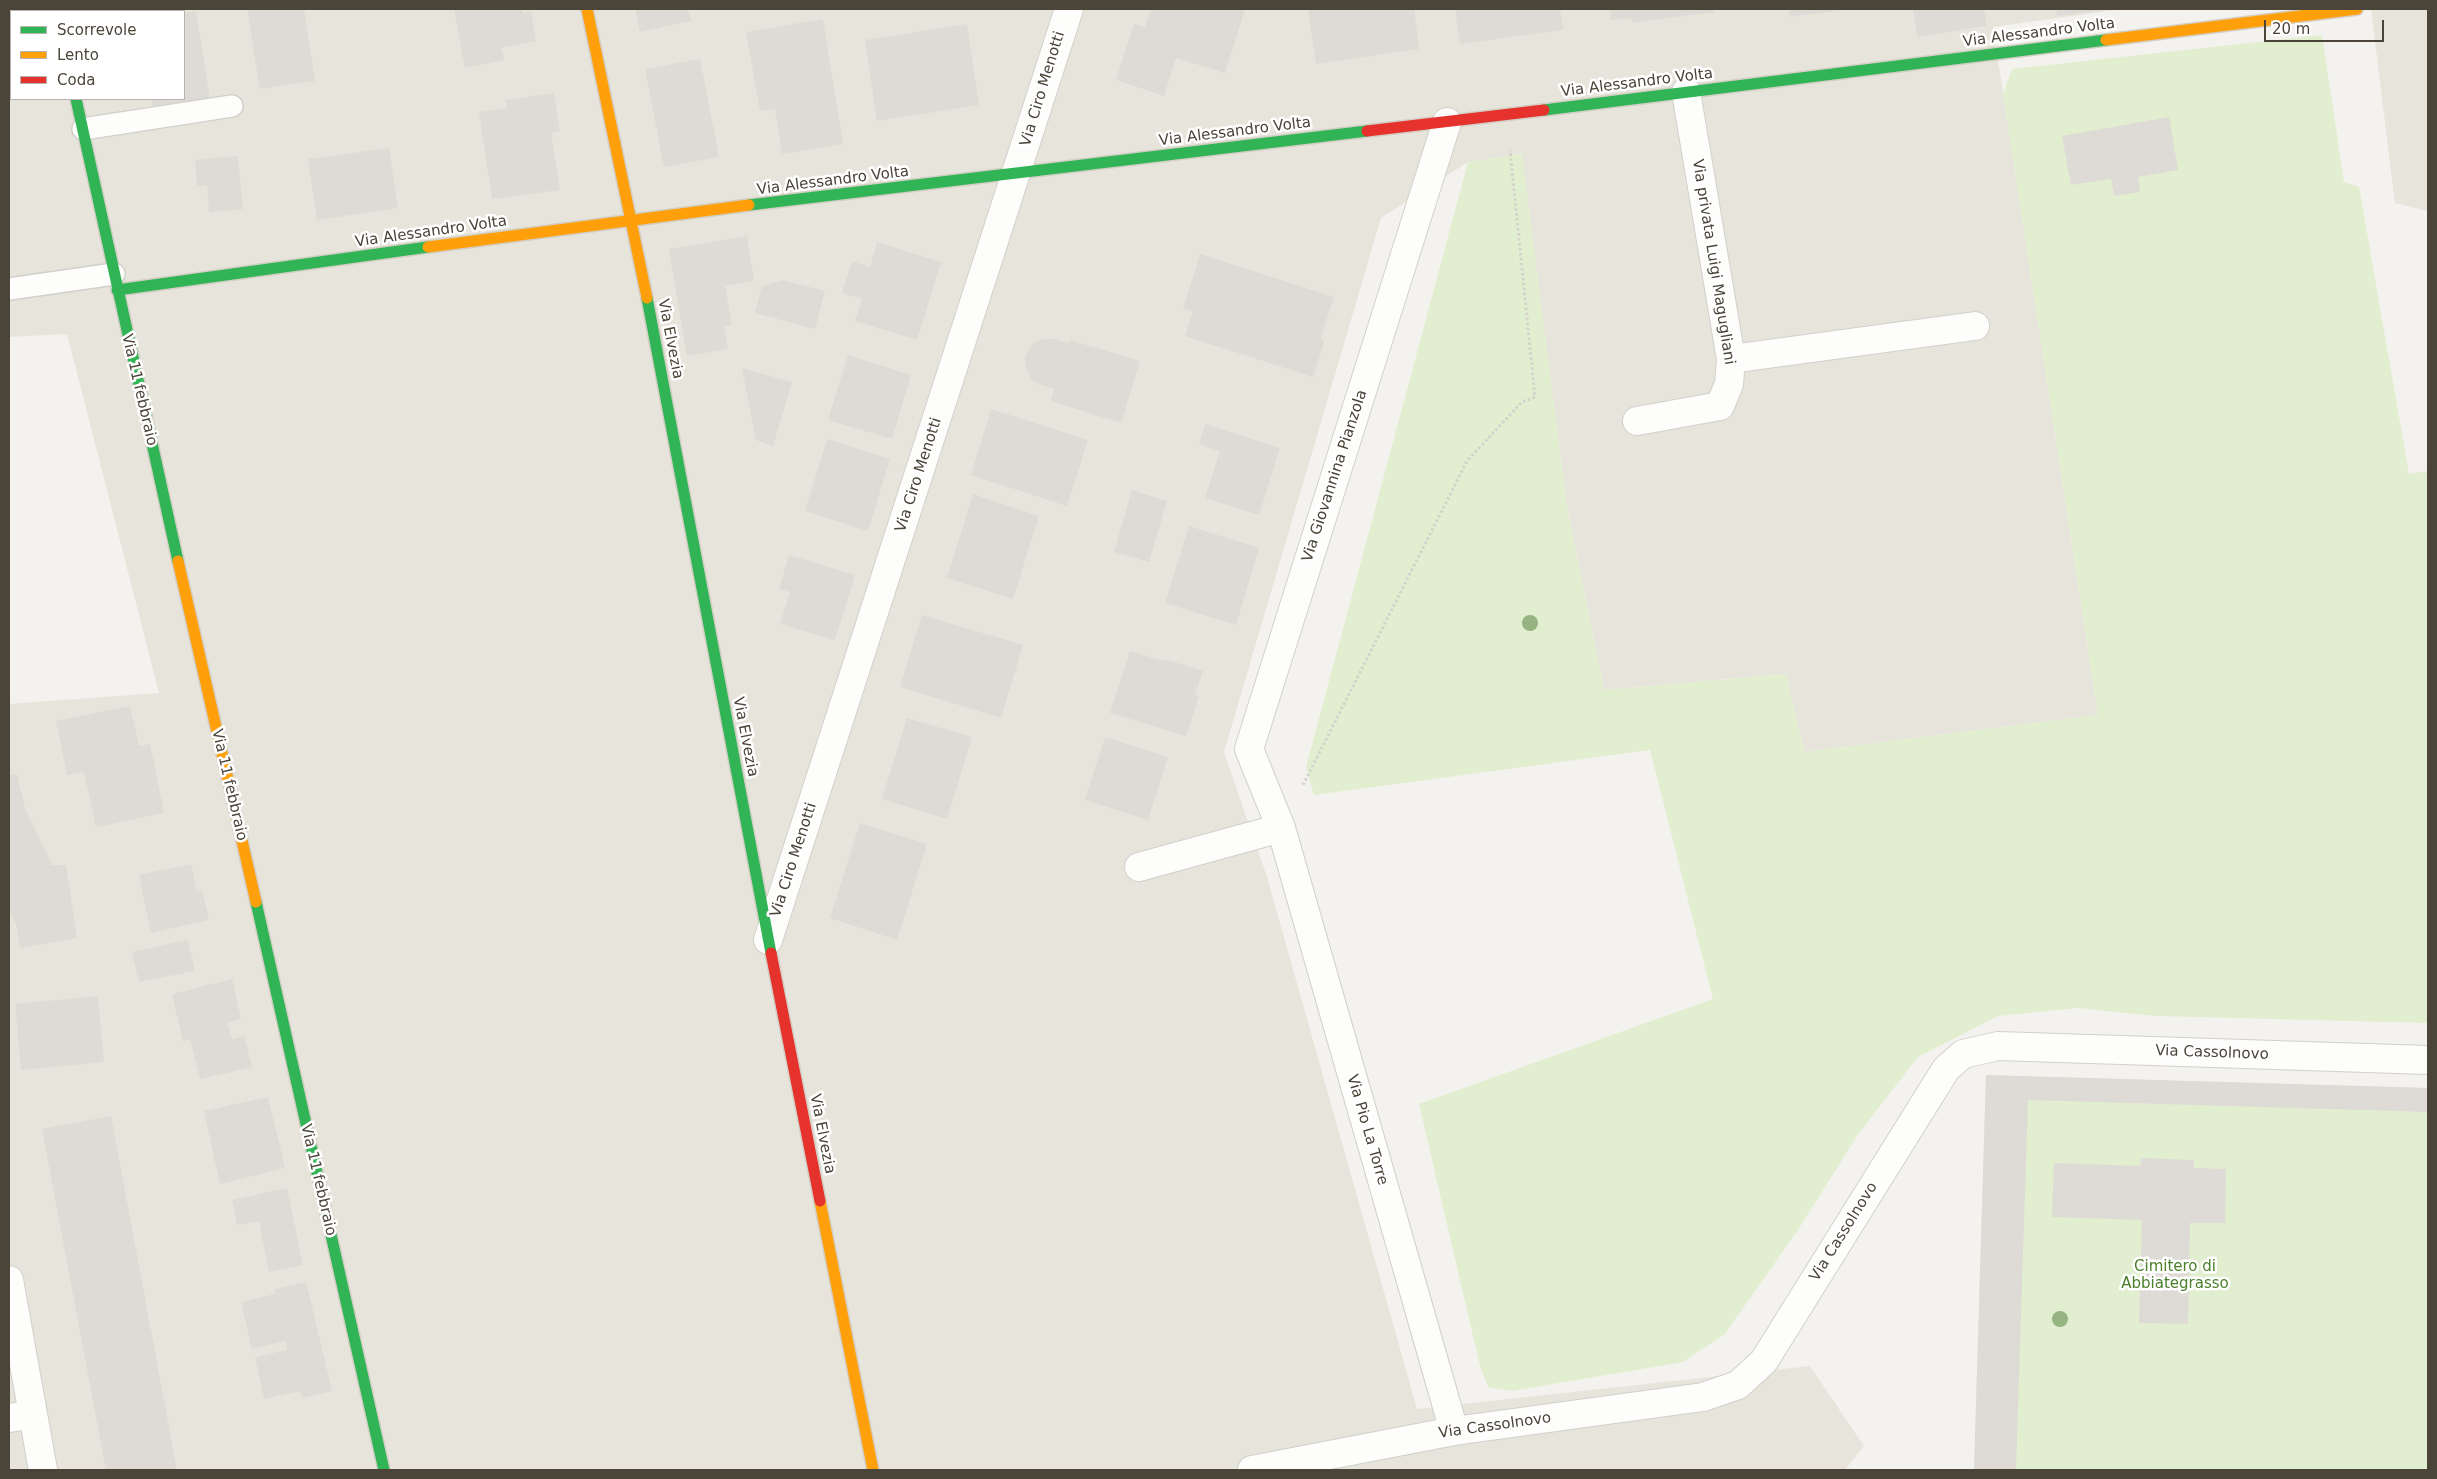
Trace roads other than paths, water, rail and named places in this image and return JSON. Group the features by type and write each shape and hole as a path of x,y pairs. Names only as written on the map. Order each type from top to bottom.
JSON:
{"street":[{"name":"Via Elvezia","path":"587,9 632,219 768,940 873,1470"},
{"name":"Via Ciro Menotti","path":"768,940 1068,9"},
{"name":"Via Alessandro Volta","path":"115,282 1447,122 2357,9"},
{"name":"Via privata Luigi Magugliani","path":"1637,421 1720,406 1729,384 1731,359 1686,92"},
{"name":"Via 11 febbraio","path":"76,100 115,282 384,1470"},
{"name":"Via Giovannina Pianzola","path":"1281,828 1248,749 1447,122"},
{"path":"1731,359 1974,326"},
{"path":"1139,868 1281,828"},
{"name":"Via Pio La Torre","path":"1281,828 1454,1431"},
{"name":"Via Cassolnovo","path":"1252,1470 1454,1431 1704,1397 1738,1385 1764,1361 1946,1069 1963,1054 1998,1046 2428,1060"},
{"path":"9,1280 21,1416 44,1470"}],"lane":[{"path":"82,129 232,106"},
{"path":"9,289 115,282"}],"park label":[{"name":"Cimitero di Abbiategrasso","path":"2175,1276"}]}
